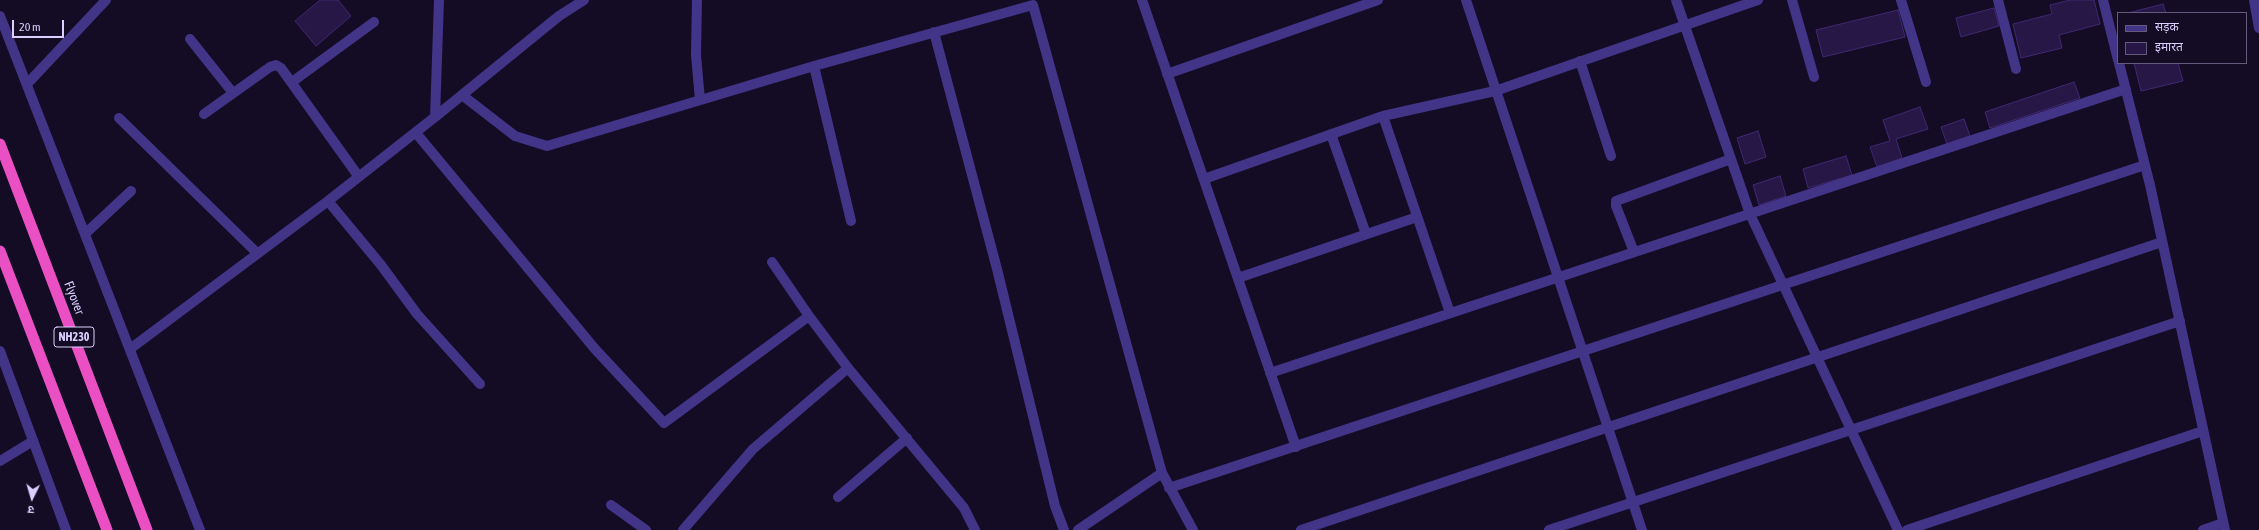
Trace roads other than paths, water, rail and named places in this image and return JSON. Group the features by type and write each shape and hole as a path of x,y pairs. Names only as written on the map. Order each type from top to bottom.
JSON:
{"highway":[{"name":"Flyover","path":"0,144 148,530"},
{"name":"NH230","path":"0,251 107,530"}],"street":[{"path":"28,83 106,0"},
{"path":"435,117 439,0"},
{"path":"130,349 328,201 416,133 559,16 584,0"},
{"path":"697,0 696,56 700,100"},
{"path":"1142,0 1296,447"},
{"path":"1167,74 1378,0"},
{"path":"1466,0 1642,530"},
{"path":"1676,0 1750,214 1898,530"},
{"path":"1204,179 1383,116 1495,91 1758,0"},
{"path":"1792,0 1814,77"},
{"path":"1901,0 1926,82"},
{"path":"1998,0 2016,69"},
{"path":"2103,0 2117,56"},
{"path":"2254,0 2259,28"},
{"path":"462,95 515,136 547,146 814,66 1033,5 1162,473 1193,530"},
{"path":"0,16 28,83 200,530"},
{"path":"292,82 374,22"},
{"path":"934,32 998,269 1054,506 1064,530"},
{"path":"190,38 233,93"},
{"path":"1580,61 1611,156"},
{"path":"2119,64 2145,165 2224,527 2203,530"},
{"path":"204,114 270,67 276,66 281,68 359,177"},
{"path":"814,66 851,221"},
{"path":"1270,373 2126,89"},
{"path":"1383,116 1450,313"},
{"path":"119,118 257,253"},
{"path":"416,133 594,349 664,423 809,316"},
{"path":"1331,134 1366,234"},
{"path":"1634,252 1616,206 1616,200 1731,159"},
{"path":"1169,488 2145,165"},
{"path":"86,234 131,191"},
{"path":"328,201 381,265 417,314 480,384"},
{"path":"1238,278 1417,217"},
{"path":"1301,530 2162,242"},
{"path":"772,262 809,316 848,368 964,508 975,530"},
{"path":"1549,530 2180,321"},
{"path":"0,351 66,530"},
{"path":"683,530 752,448 848,368"},
{"path":"1907,530 2203,431"},
{"path":"838,497 907,438"},
{"path":"0,461 34,442"},
{"path":"1080,529 1162,473"},
{"path":"611,505 646,530"}]}
